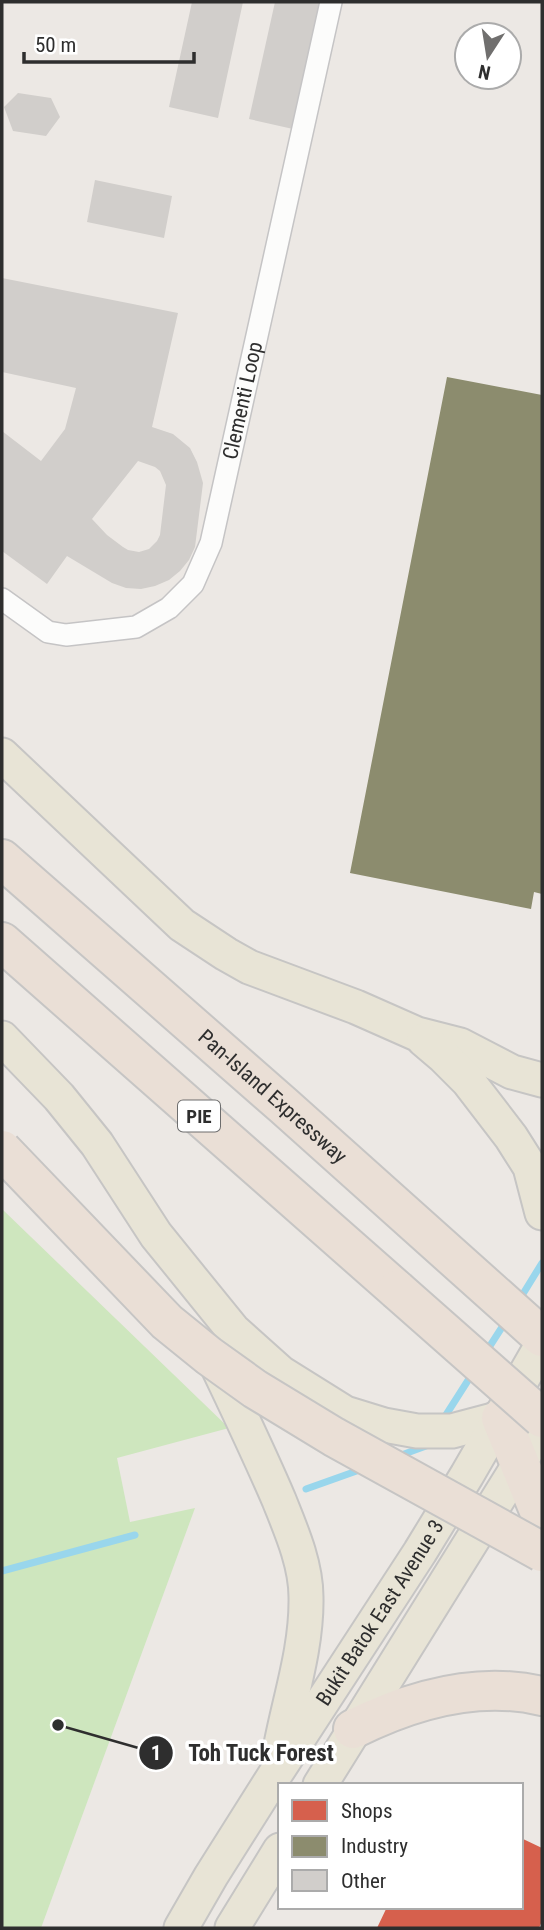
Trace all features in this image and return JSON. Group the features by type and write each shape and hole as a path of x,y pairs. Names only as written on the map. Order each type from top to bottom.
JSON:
{"highway":[{"path":"2,832 55,905"},
{"name":"Pan-Island Expressway","path":"2,859 435,1241 540,1361"},
{"name":"PIE","path":"2,942 542,1420"},
{"path":"2,1150 167,1322 209,1356 255,1389 334,1437 542,1552"},
{"path":"500,1418 542,1518"},
{"path":"353,1729 397,1709 451,1695 485,1690 522,1691 542,1696"}],"main road":[{"path":"2,755 173,916 205,942 249,967 356,1007 417,1034 460,1045 512,1072 542,1080"},
{"path":"417,1034 444,1056 468,1081 511,1137 530,1167 542,1213"},
{"path":"2,1038 59,1097 97,1144 156,1235 233,1330 281,1373 345,1413 384,1425 417,1431 453,1431 500,1418"},
{"path":"156,1235 269,1477 295,1539 303,1574 307,1597 301,1656 276,1773"},
{"name":"Bukit Batok East Avenue 3","path":"181,1928 276,1773 420,1552 500,1418 540,1361"},
{"name":"Bukit Batok East Avenue 3","path":"321,1783 519,1465 542,1420"},
{"path":"232,1928 278,1853"}],"street":[{"name":"Clementi Loop","path":"2,599 48,632 66,635 136,627 169,608 193,584 211,543 331,2"}],"green space":[{"path":"2,1209 229,1428 117,1458 130,1522 195,1508 41,1928 2,1928"}],"building: Shops":[{"path":"523,1839 542,1848 542,1921 539,1928 377,1928 386,1909 523,1909"}],"building: Industry":[{"path":"447,377 542,395 542,894 534,892 531,909 350,873"}],"building: Other":[{"path":"192,2 243,2 218,118 169,107"},
{"path":"275,2 321,2 293,129 249,119"},
{"path":"18,93 51,98 60,117 46,136 13,131 4,107"},
{"path":"95,180 172,196 164,238 87,222"},
{"path":"2,278 178,313 152,427 173,434 190,448 203,483 195,547 180,571 155,586 126,588 112,583 67,556 47,584 2,551 2,431 41,461 65,429 76,388 2,372","holes":["138,461 160,471 166,485 160,535 149,549 139,552 128,550 107,535 92,519"]}],"waterway":[{"path":"518,1302 542,1263"},
{"path":"486,1352 506,1321"},
{"path":"444,1418 474,1371"},
{"path":"396,1457 426,1446"},
{"path":"306,1489 365,1468"},
{"path":"2,1571 135,1535"}],"place":[{"name":"Toh Tuck Forest","path":"58,1725"}]}
